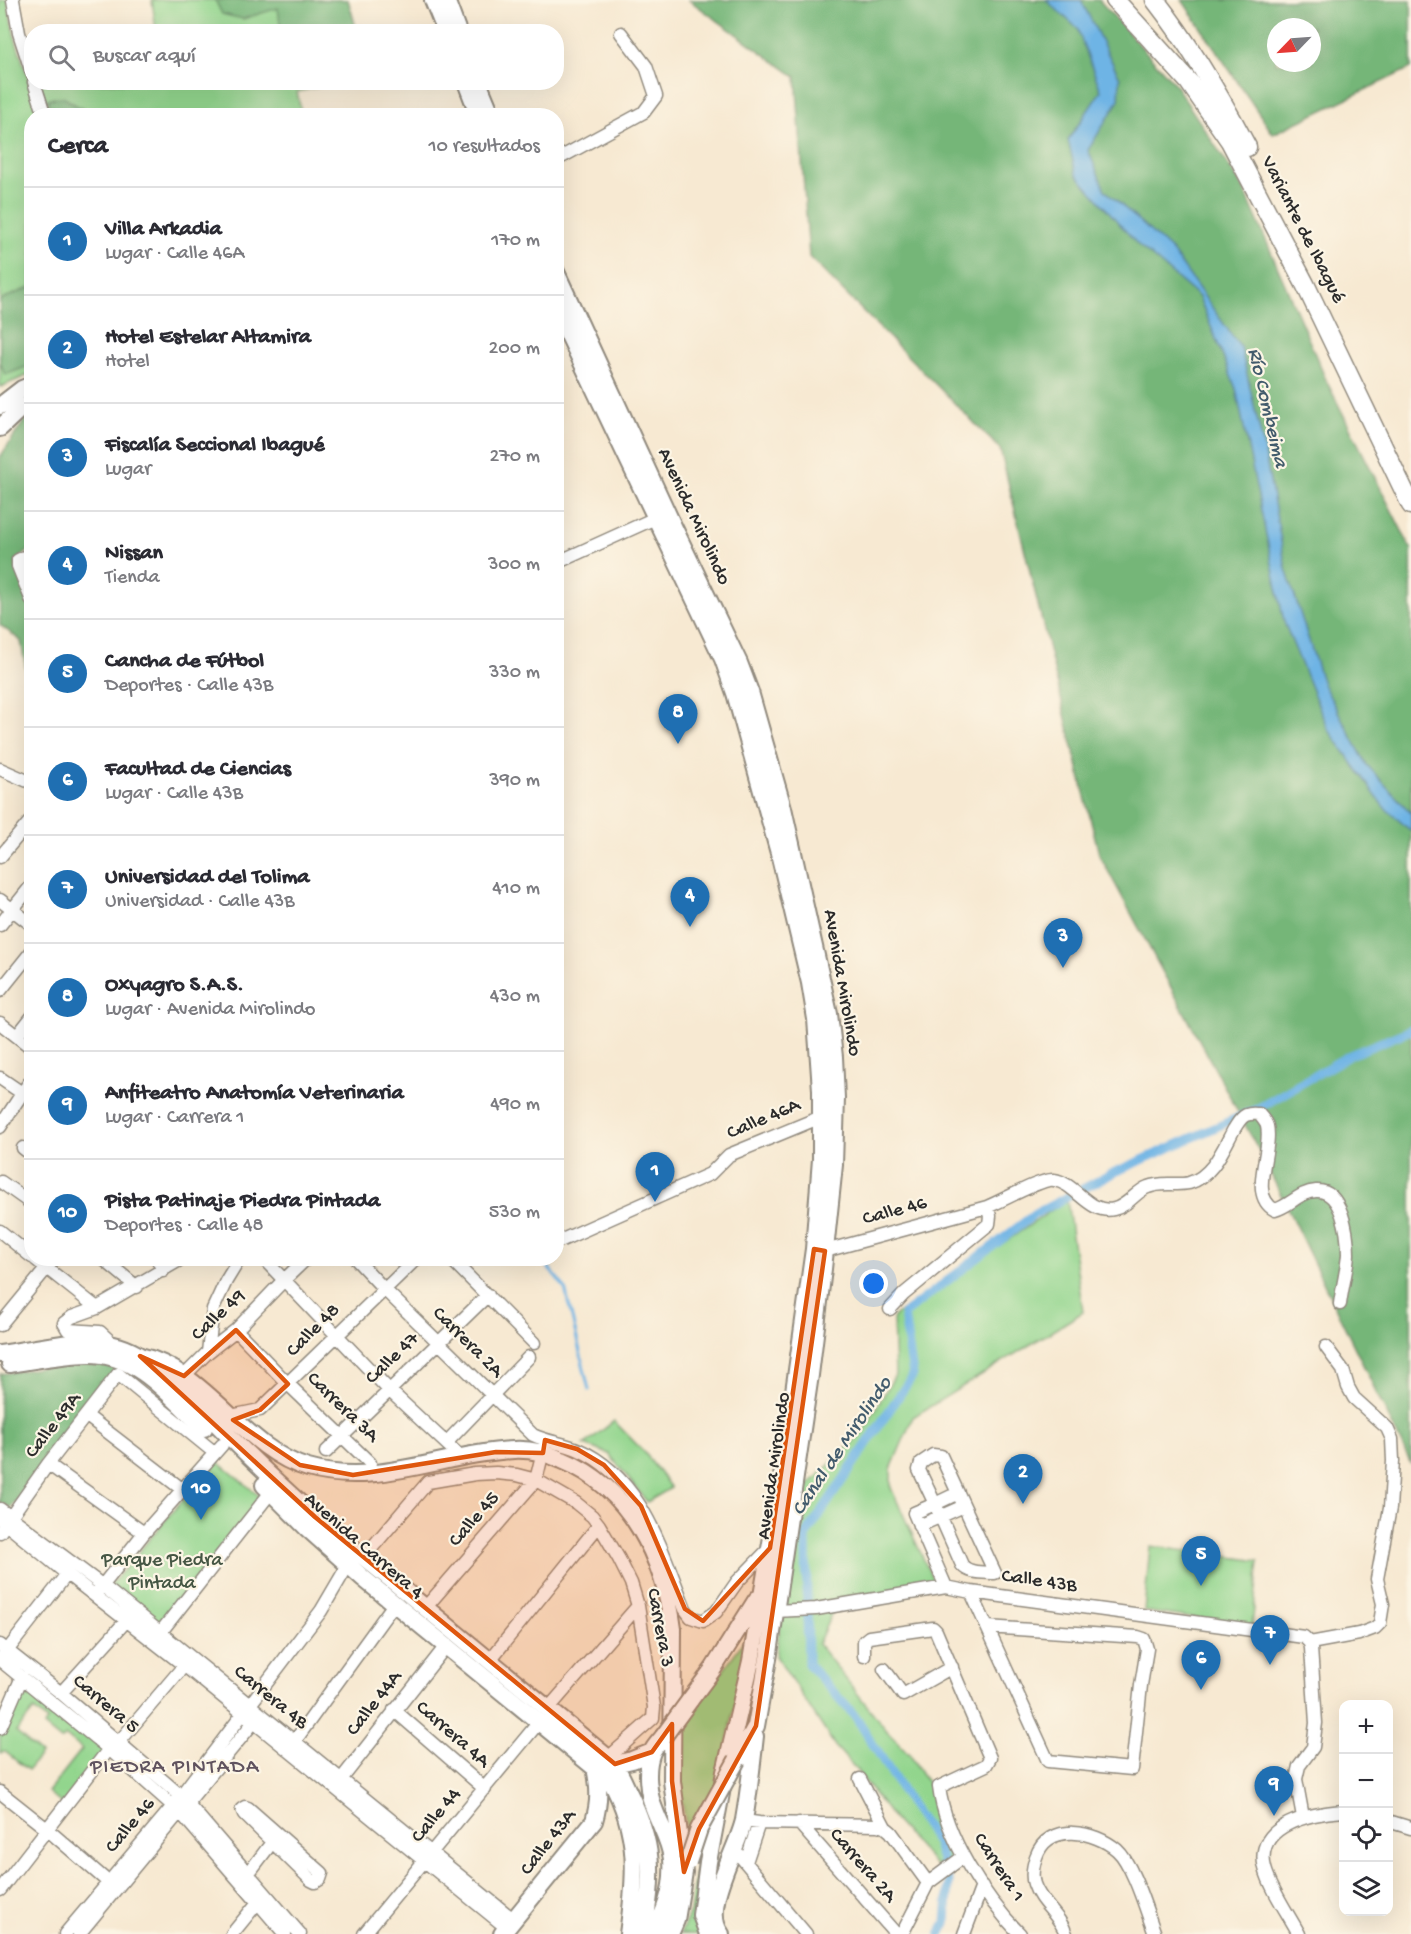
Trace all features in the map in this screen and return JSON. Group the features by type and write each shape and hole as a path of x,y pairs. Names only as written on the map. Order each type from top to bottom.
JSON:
{"highway":[{"name":"Variante de Ibagué","path":"1115,0 1189,82 1230,141 1315,305 1411,505"},
{"name":"Variante de Ibagué","path":"1155,0 1177,27 1216,89 1248,148 1312,270 1411,477"}],"main road":[{"path":"433,0 443,24"},
{"path":"446,0 455,24"},
{"path":"469,90 476,108"},
{"path":"481,90 489,108"},
{"name":"Avenida Mirolindo","path":"564,291 723,659 735,693 779,854 810,983 818,1039 821,1117 818,1309 775,1611 756,1726 699,1829 686,1867"},
{"name":"Avenida Mirolindo","path":"564,324 661,516 739,663 750,692 783,808 820,967 834,1057 836,1098 834,1165 763,1591 713,1669 652,1752"},
{"path":"0,406 24,388"},
{"path":"0,428 24,407"},
{"name":"Avenida Carrera 4","path":"0,1354 76,1343 114,1345 140,1356 174,1383 279,1485 490,1660 543,1715"},
{"name":"Avenida Carrera 4","path":"0,1365 90,1354 110,1357 174,1383 219,1449 271,1492 348,1565 446,1646 606,1763 636,1807 650,1849 650,1890 643,1934"},
{"path":"174,1383 229,1414 246,1430 283,1457 308,1468 353,1475 380,1473 462,1458 544,1447 585,1470 620,1500 640,1527 663,1584 673,1629 672,1781 686,1867 676,1920 670,1934"},
{"path":"715,1932 701,1915 708,1862 724,1772 751,1661 763,1591"},
{"path":"715,1932 714,1915 718,1887 741,1856 752,1822 756,1726"},
{"path":"606,1763 632,1760 652,1752"},
{"path":"652,1752 648,1767 650,1797 666,1836 672,1859 670,1893 662,1919 652,1934"},
{"name":"Avenida Carrera 4","path":"606,1763 610,1781 621,1801 632,1840 635,1864 628,1934"},
{"name":"Calle 43A","path":"508,1927 594,1821 606,1763"}],"street":[{"path":"13,0 24,48"},
{"path":"564,156 644,112 656,96 646,66 621,33"},
{"path":"37,90 42,108"},
{"path":"564,559 661,516"},
{"path":"24,557 18,560 24,581"},
{"path":"0,769 24,780"},
{"path":"0,857 24,828"},
{"path":"0,925 24,895"},
{"path":"0,900 24,919"},
{"path":"0,991 24,961"},
{"path":"0,1023 24,1042"},
{"path":"17,1036 24,1027"},
{"path":"0,1078 24,1088"},
{"path":"0,1127 24,1090"},
{"name":"Calle 46","path":"819,1250 987,1207 1004,1201 1042,1181 1055,1180 1100,1209 1114,1209 1127,1203 1145,1188 1160,1183 1185,1184 1199,1179 1211,1168 1239,1120 1251,1113 1259,1114 1267,1124 1263,1195 1268,1206 1275,1210 1284,1208 1299,1195 1312,1191 1324,1191 1335,1198 1343,1218 1348,1254 1340,1304"},
{"name":"Calle 46A","path":"564,1238 710,1174 729,1155 821,1117"},
{"path":"1,1182 24,1198"},
{"path":"890,1310 904,1294 989,1224 990,1216 987,1207"},
{"path":"0,1231 24,1251"},
{"path":"43,1266 97,1308"},
{"path":"0,1325 49,1266"},
{"path":"111,1266 136,1287"},
{"path":"161,1266 163,1271"},
{"path":"114,1345 100,1332 68,1330 64,1323 66,1320 97,1308 171,1266"},
{"path":"208,1352 213,1310 235,1266"},
{"path":"271,1266 389,1390 462,1458"},
{"name":"Calle 49","path":"174,1383 236,1330 299,1266"},
{"name":"Carrera 2A","path":"363,1266 544,1447 577,1449 604,1465 624,1483 641,1506 656,1534 686,1610 691,1617 703,1621 716,1612 737,1582 770,1548"},
{"name":"Calle 48","path":"229,1414 260,1410 409,1266"},
{"path":"458,1266 534,1343"},
{"name":"Calle 47","path":"326,1452 488,1295"},
{"name":"Carrera 3A","path":"236,1330 288,1384 370,1462"},
{"name":"Calle 43B","path":"775,1611 816,1610 946,1587 1305,1640 1359,1634 1375,1628 1380,1623 1383,1604 1377,1579 1390,1508 1392,1439 1387,1428 1353,1398 1346,1376 1326,1347"},
{"path":"446,1443 530,1357"},
{"name":"Calle 49A","path":"3,1517 87,1416 118,1374 219,1449"},
{"path":"87,1416 183,1490"},
{"name":"Calle 45","path":"426,1607 537,1480 544,1447"},
{"path":"98,1591 144,1533 219,1449"},
{"path":"933,1455 938,1455 943,1459 995,1573 971,1571 964,1568 934,1504 919,1470 921,1463 933,1455"},
{"path":"48,1464 144,1533"},
{"name":"Carrera 3","path":"364,1557 428,1482 475,1474 518,1475 537,1480 576,1503 599,1525 631,1583 638,1606 654,1707 653,1718 606,1763"},
{"path":"160,1633 271,1492"},
{"path":"946,1587 914,1513 958,1492"},
{"path":"919,1526 964,1506"},
{"name":"Carrera 4B","path":"3,1517 67,1574 98,1591 126,1621 188,1662 429,1857 508,1927"},
{"name":"Carrera 4B","path":"3,1517 98,1591 160,1633 188,1662"},
{"path":"490,1660 599,1525"},
{"name":"Calle 46","path":"65,1934 112,1886 181,1804 251,1714 321,1611 348,1565"},
{"path":"2,1654 67,1574"},
{"path":"971,1592 1048,1761 1132,1769 1141,1686 1148,1649 1144,1639 987,1627"},
{"path":"294,1742 394,1604"},
{"name":"Calle 44","path":"364,1934 485,1789 543,1715 638,1606"},
{"path":"61,1693 126,1621"},
{"path":"864,1656 864,1641 868,1637 933,1628 952,1667 903,1695 884,1669"},
{"path":"1304,1817 1297,1785 1297,1772 1313,1747 1317,1717 1305,1640"},
{"name":"Calle 44A","path":"337,1784 446,1646"},
{"name":"Carrera 5","path":"2,1654 22,1677 114,1745"},
{"name":"Carrera 5","path":"2,1654 61,1693 114,1745 181,1804 248,1874 285,1934"},
{"path":"0,1890 114,1745 188,1662"},
{"name":"Carrera 1","path":"952,1667 990,1758 986,1765 939,1787 941,1804 963,1857 982,1886 1020,1934"},
{"path":"0,1728 22,1677"},
{"name":"Carrera 4A","path":"394,1710 485,1789"},
{"name":"Carrera 4B","path":"251,1714 294,1742 337,1784"},
{"path":"860,1779 885,1827"},
{"path":"0,1792 112,1886"},
{"name":"Carrera 5","path":"181,1804 262,1897 300,1934"},
{"path":"1299,1934 1268,1876 1264,1861 1265,1852 1275,1833 1284,1826 1304,1817 1339,1812"},
{"path":"752,1822 879,1825 891,1832 931,1881"},
{"path":"1393,1822 1411,1828"},
{"name":"Carrera 2A","path":"799,1823 896,1934"},
{"path":"1066,1934 1040,1897 1034,1884 1032,1868 1038,1851 1046,1841 1060,1833 1070,1831 1106,1841 1126,1859 1155,1934"},
{"path":"248,1874 275,1839"},
{"path":"741,1856 806,1934"},
{"path":"903,1934 931,1881 963,1857"},
{"name":"Calle 46","path":"80,1934 112,1886"},
{"path":"964,1934 982,1886"},
{"path":"232,1934 262,1897"}],"highlighted area":[{"path":"814,1249 825,1251 756,1726 699,1829 684,1872 672,1781 672,1724 652,1752 615,1764 315,1517 140,1356 184,1376 236,1330 288,1384 260,1410 233,1420 300,1465 353,1475 496,1452 543,1453 545,1440 577,1449 604,1465 641,1506 685,1609 703,1621 770,1548"}],"green space":[{"path":"0,0 7,0 14,34 24,65 24,90 32,90 38,108 24,108 24,377 0,387"},
{"path":"152,0 348,0 355,24 155,24"},
{"path":"215,0 348,0 355,24 280,24 278,8 243,19 222,14"},
{"path":"689,0 1099,0 1174,83 1244,189 1327,382 1411,549 1411,1464 1264,1160 1099,854 1000,449 809,257 796,77"},
{"path":"1182,0 1411,0 1411,68 1273,134"},
{"path":"41,90 306,90 297,92 300,108 47,108"},
{"path":"63,97 81,108 50,108 48,99"},
{"path":"24,290 24,368 5,375 0,361 0,300"},
{"path":"24,421 24,555 16,561 24,583 24,659 21,641 0,625 0,457"},
{"path":"1067,1200 1083,1312 913,1417 891,1469 891,1488 934,1582 834,1608 818,1644 888,1732 910,1755 935,1795 952,1860 936,1866 895,1821 855,1768 835,1746 776,1656 796,1497 862,1433 895,1375 893,1317"},
{"path":"90,1360 119,1367 11,1508 0,1504 0,1374"},
{"path":"614,1421 645,1453 671,1488 647,1502 609,1454 584,1445"},
{"name":"Parque Piedra Pintada","path":"216,1460 262,1498 158,1626 110,1586"},
{"path":"1150,1546 1259,1561 1252,1627 1144,1611"},
{"path":"751,1631 720,1777 689,1847 680,1787 680,1729"},
{"path":"22,1677 109,1749 65,1807 48,1792 82,1749 66,1736 61,1740 44,1726 47,1721 34,1710 16,1732 41,1754 28,1770 4,1751 0,1753 0,1728"},
{"path":"711,1836 703,1934 680,1934 690,1912 696,1868"}],"water":[{"path":"1046,0 1081,0 1120,78 1119,100 1088,150 1105,190 1172,251 1241,348 1265,453 1286,569 1323,684 1367,765 1411,813 1411,831 1383,806 1328,729 1284,622 1236,389 1199,297 1137,244 1076,174 1068,140 1101,91 1077,28"}],"waterway":[{"name":"Canal de Mirolindo","path":"940,1934 946,1923 949,1881 936,1841 856,1717 808,1664 806,1535 913,1375 904,1314 1035,1214 1115,1172 1257,1109 1350,1055 1411,1030"},
{"path":"547,1266 565,1288 589,1390"}],"place":[{"name":"Oxyagro S.A.S.","path":"678,744"},
{"name":"Nissan","path":"690,927"},
{"name":"Fiscalía Seccional Ibagué","path":"1063,968"},
{"name":"Villa Arkadia","path":"655,1202"},
{"name":"Hotel Estelar Altamira","path":"1023,1504"},
{"name":"Pista Patinaje Piedra Pintada","path":"201,1520"},
{"name":"Cancha de Fútbol","path":"1201,1586"},
{"name":"Universidad del Tolima","path":"1270,1665"},
{"name":"Facultad de Ciencias","path":"1201,1690"},
{"name":"Anfiteatro Anatomía Veterinaria","path":"1274,1816"}],"district":[{"name":"PIEDRA PINTADA","path":"175,1768"}],"water label":[{"name":"Río Combeima","path":"1266,408"}]}
